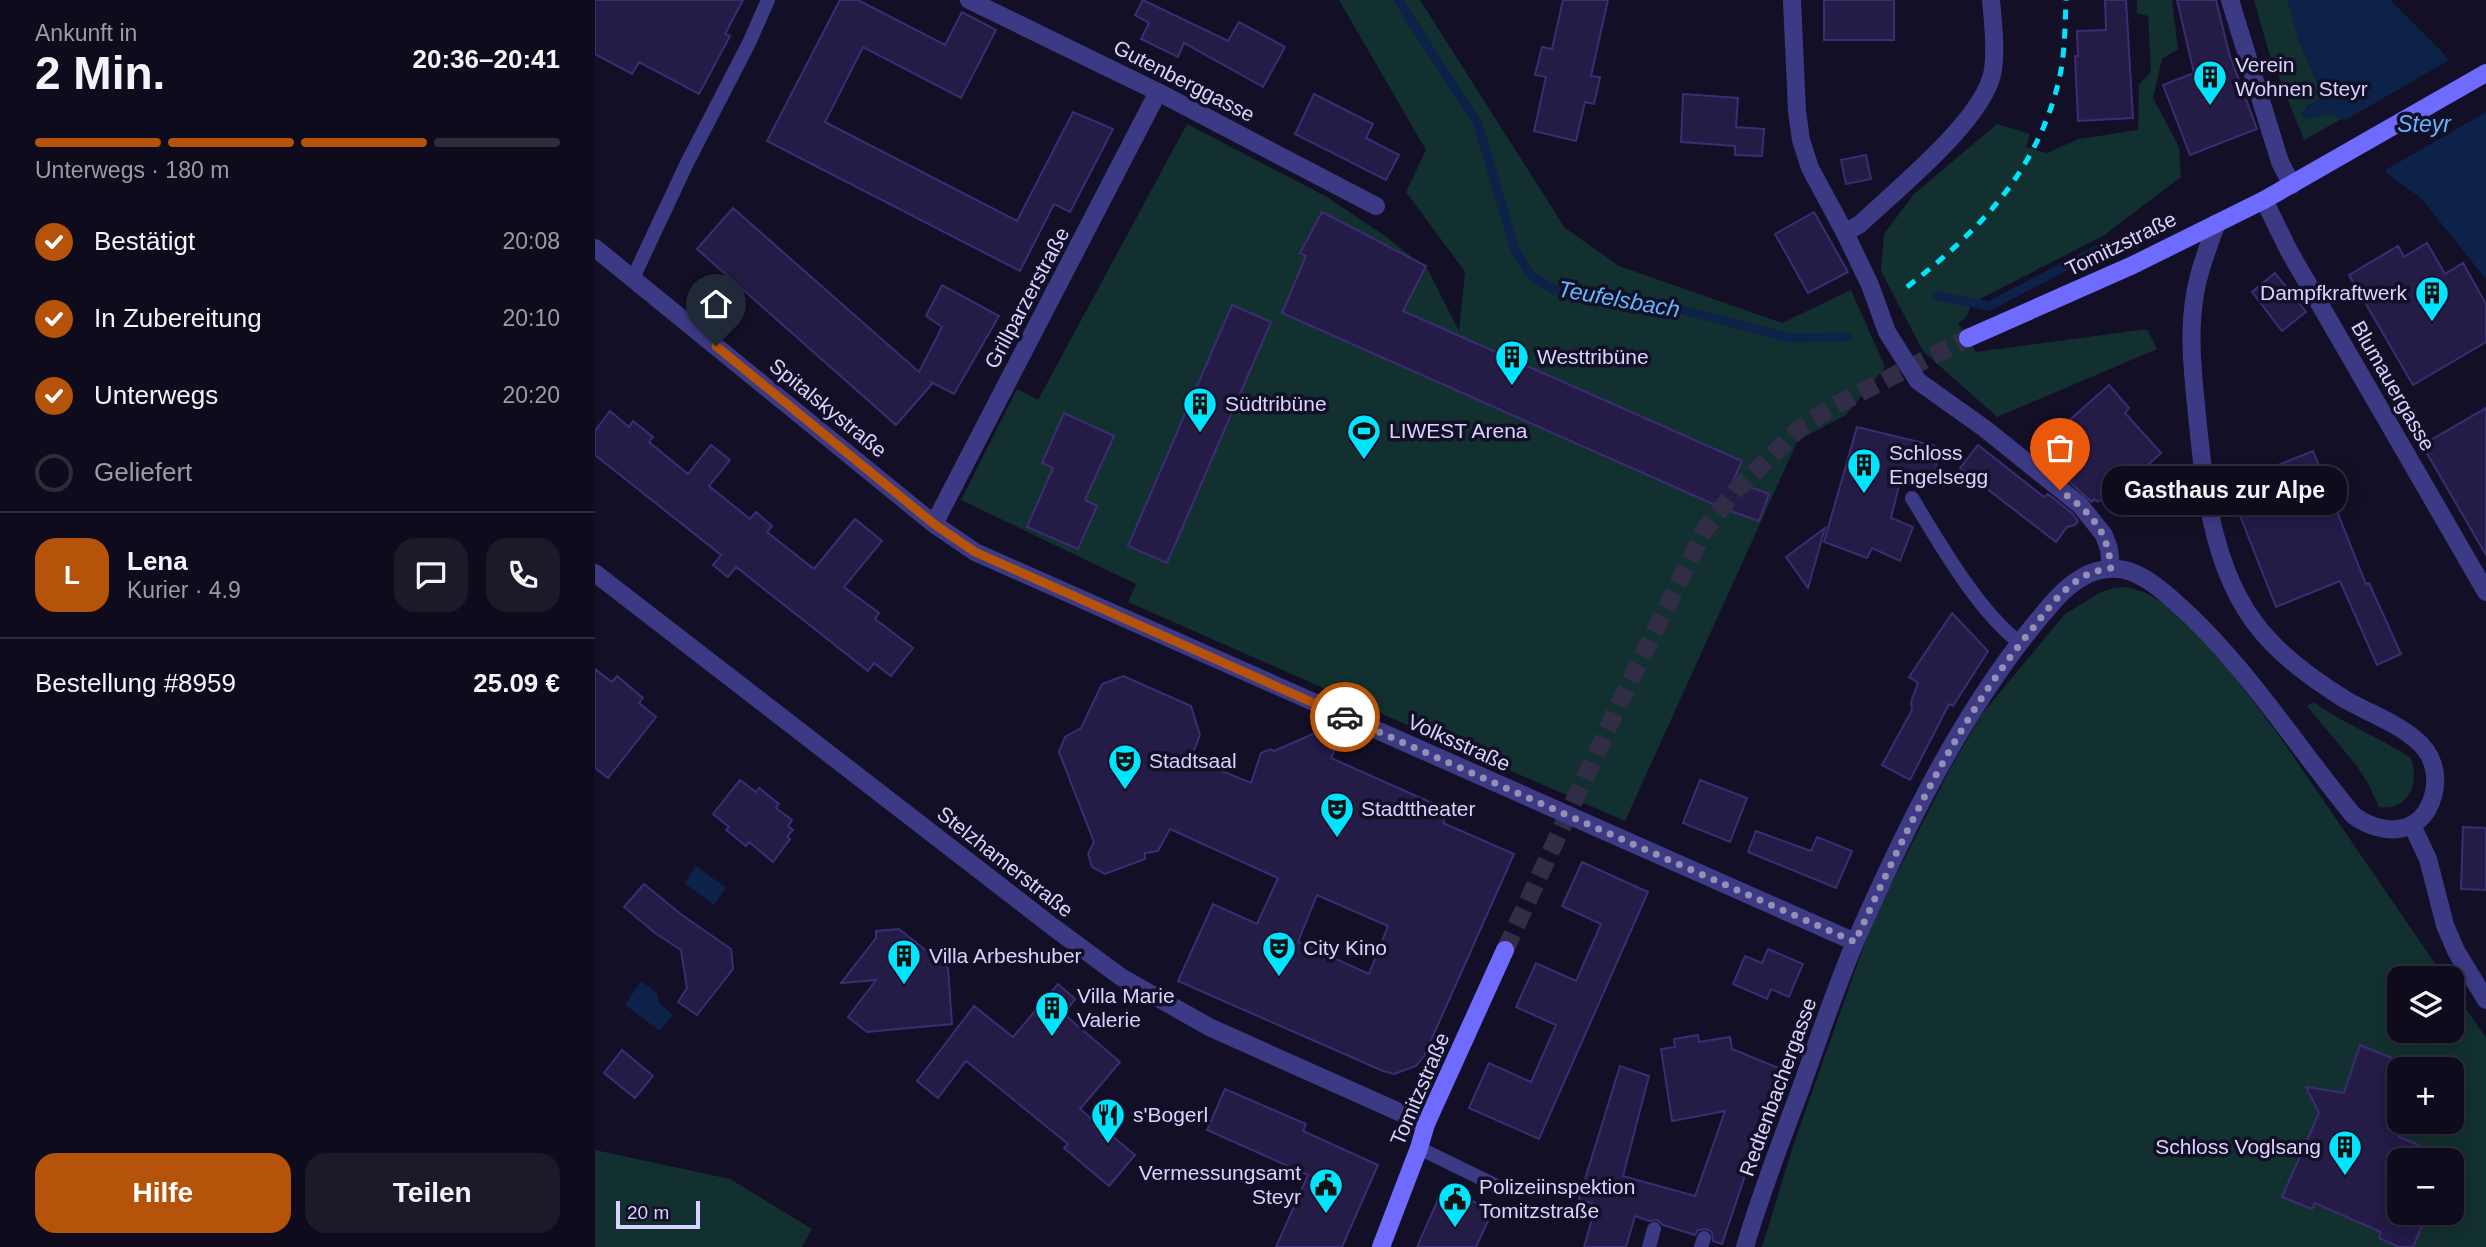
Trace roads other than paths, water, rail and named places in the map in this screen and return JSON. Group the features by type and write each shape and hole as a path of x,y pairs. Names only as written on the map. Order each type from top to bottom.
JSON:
{"main road":[{"name":"Tomitzstraße","path":"1968,338 2084,288 2264,200 2486,73"},
{"name":"Tomitzstraße","path":"1381,1247 1426,1124 1506,950"}],"street":[{"name":"Gutenberggasse","path":"969,0 1158,92 1376,206"},
{"path":"1792,0 1797,111 1801,140 1810,168 1870,285 1887,332 1918,381 1984,428 2080,505 2104,535 2111,568 2126,570 2143,577 2189,614 2263,697 2353,815 2367,826 2383,831 2412,825 2424,814 2433,799 2436,780 2434,766 2427,750 2416,739 2321,683 2270,642 2252,618 2222,559 2203,465 2191,353 2195,291 2205,252 2217,223"},
{"path":"1845,233 1860,224 1964,125 1983,98 1993,72 1991,0"},
{"path":"2230,0 2280,162 2292,185"},
{"name":"Grillparzerstraße","path":"934,524 1158,92"},
{"name":"Blumauergasse","path":"2264,200 2289,251 2486,593"},
{"name":"Spitalskystraße","path":"595,248 934,524"},
{"name":"Volksstraße","path":"934,524 987,557 1855,942"},
{"name":"Redtenbachergasse","path":"1745,1247 1855,942 1944,761 1984,694 2051,605 2072,584 2097,570 2111,568"},
{"name":"Stelzhamerstraße","path":"595,573 1121,977 1209,1027 1426,1124"},
{"path":"2412,825 2428,859 2445,925 2456,951 2486,1000"}],"lane":[{"path":"633,278 768,0"},
{"path":"1912,498 1944,551 2000,628 2020,643"},
{"path":"1419,1148 1503,1189"},
{"path":"1649,1247 1654,1229"}],"water":[{"name":"Steyr","path":"2288,0 2390,0 2441,51 2486,106 2486,279 2422,199 2388,174 2343,119 2331,114 2304,119 2301,112 2318,100 2321,92 2298,38"},
{"path":"696,866 726,888 714,905 684,883"},
{"path":"641,981 657,993 659,1003 673,1015 660,1031 625,1005"}],"waterway":[{"name":"Teufelsbach","path":"1398,0 1478,124 1515,250 1531,276 1555,290 1605,293 1648,301 1790,338 1847,337"},
{"name":"Teufelsbach","path":"1938,296 1989,306 2102,247"}],"tunnel":[{"path":"1505,950 1619,704 1704,531 1735,491 1801,427 1836,405 1968,338"}],"railway":[{"path":"1907,287 1981,221 2002,197 2036,143 2059,80 2064,50 2066,0"}],"place":[{"name":"Verein Wohnen Steyr","path":"2210,107"},
{"name":"Dampfkraftwerk","path":"2432,323"},
{"name":"Westtribüne","path":"1512,387"},
{"name":"Südtribüne","path":"1200,434"},
{"name":"LIWEST Arena","path":"1364,461"},
{"name":"Gasthaus zur Alpe","path":"2060,490"},
{"name":"Schloss Engelsegg","path":"1864,495"},
{"name":"Stadtsaal","path":"1125,791"},
{"name":"Stadttheater","path":"1337,839"},
{"name":"City Kino","path":"1279,978"},
{"name":"Villa Arbeshuber","path":"904,986"},
{"name":"Villa Marie Valerie","path":"1052,1038"},
{"name":"s'Bogerl","path":"1108,1145"},
{"name":"Schloss Voglsang","path":"2345,1177"},
{"name":"Vermessungsamt Steyr","path":"1326,1215"},
{"name":"Polizeiinspektion Tomitzstraße","path":"1455,1229"}]}
